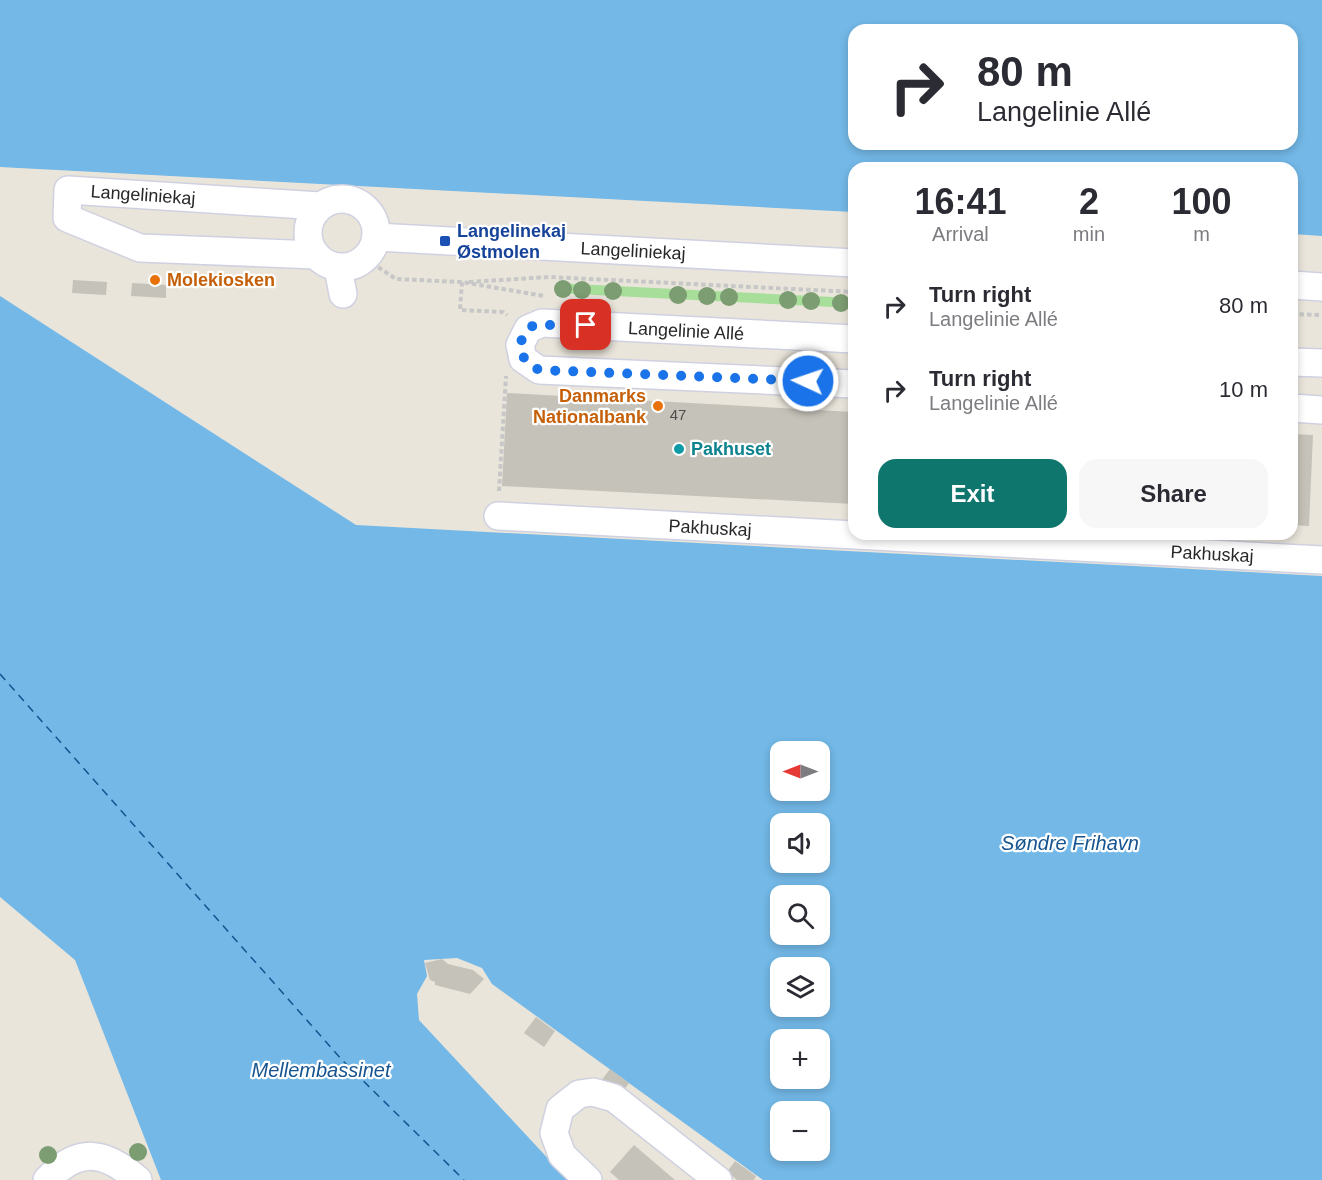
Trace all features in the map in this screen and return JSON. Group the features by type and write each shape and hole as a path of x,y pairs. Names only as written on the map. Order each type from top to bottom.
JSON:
{"street":[{"name":"Langeliniekaj","path":"320,206 68,190 67,218 140,248 332,272"},
{"path":"339,198 361,204 370,212 376,225 371,247 351,266 332,272 309,243 307,231 312,215 320,206 339,198"},
{"name":"Langeliniekaj","path":"371,247 848,263"},
{"path":"1298,285 1322,287"},
{"name":"Langelinie Allé","path":"519,345 542,323 848,339"},
{"path":"519,345 540,370 848,384"},
{"path":"1298,362 1322,363"},
{"path":"1298,408 1322,410"},
{"name":"Pakhuskaj","path":"498,516 848,533"},
{"name":"Pakhuskaj","path":"975,540 1322,560"},
{"path":"588,1180 562,1155 554,1133 560,1109 579,1094 593,1092 614,1098 718,1180"},
{"path":"47,1180 61,1165 97,1154 121,1165 138,1180"}],"path":[{"path":"371,247 396,279 461,282 550,277 848,292"},
{"path":"461,282 548,297"},
{"path":"461,282 460,310 503,312 519,345 504,377 498,516"},
{"path":"1298,314 1322,315"}],"green space":[{"path":"556,283 848,298 848,308 555,293"}],"water":[{"path":"0,0 1322,0 1322,236 1298,234 1298,162 848,162 848,212 0,167"},
{"name":"Søndre Frihavn","path":"0,296 356,525 1322,576 1322,1180 763,1180 492,984 482,968 457,958 424,960 427,976 417,994 419,1020 568,1180 161,1180 75,960 0,897"}],"building":[{"path":"73,280 107,282 106,295 72,293"},
{"path":"132,283 166,285 166,298 131,296"},
{"name":"Pakhuset","path":"507,393 848,412 848,504 502,486"},
{"path":"1298,434 1313,435 1309,526 1298,525"},
{"path":"442,959 448,964 473,970 484,979 470,994 435,985 435,982 430,980 425,963"},
{"path":"536,1017 555,1031 544,1047 524,1033"},
{"path":"610,1069 629,1083 618,1099 598,1085"},
{"path":"634,1145 675,1180 619,1180 610,1172"},
{"path":"735,1161 756,1176 754,1180 737,1180 727,1172"}],"ferry route":[{"path":"0,674 343,1061 464,1180"}],"place":[{"name":"Langelinekaj Østmolen","path":"445,241"},
{"name":"Molekiosken","path":"155,280"},
{"name":"Danmarks Nationalbank","path":"658,406"},
{"name":"Pakhuset","path":"679,449"}],"route":[{"path":"586,325 542,323 534,325 524,333 521,339 520,350 523,359 540,370 808,381"}],"water label":[{"name":"Mellembassinet","path":"321,1070"}]}
